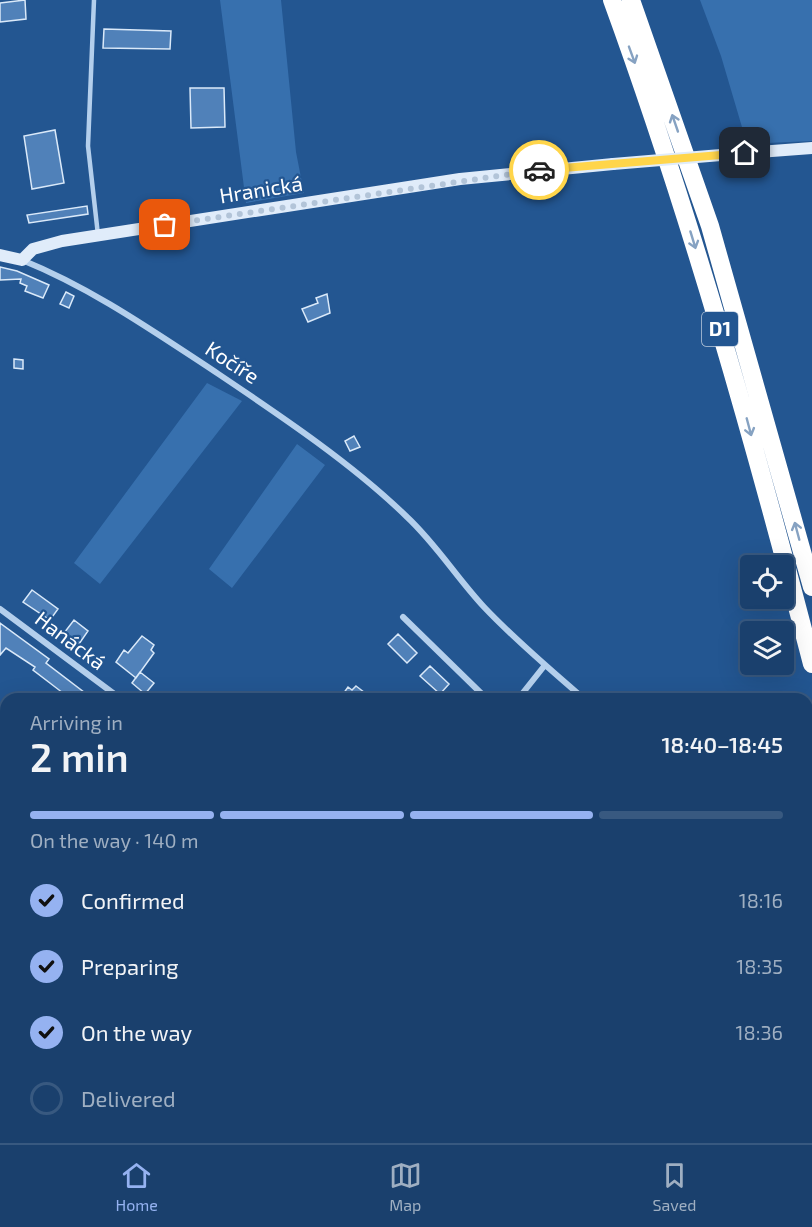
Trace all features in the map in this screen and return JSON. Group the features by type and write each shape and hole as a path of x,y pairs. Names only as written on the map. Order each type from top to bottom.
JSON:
{"highway":[{"name":"D1","path":"612,0 657,124 741,397 812,663"},
{"name":"D1","path":"631,0 710,226 812,587"}],"main road":[{"name":"Hranická","path":"22,260 28,252 39,247 98,235 484,176 812,148"},
{"path":"0,255 22,260"}],"street":[{"name":"Kočíře","path":"22,260 78,285 118,308 254,397 347,467 408,517 483,606 577,693"},
{"name":"Hanácká","path":"0,609 113,693"},
{"path":"403,617 481,693"},
{"path":"523,693 545,665"}],"lane":[{"path":"94,0 88,146 98,235"}],"shaded area":[{"path":"220,0 281,0 296,152 304,193 246,203"},
{"path":"700,0 812,0 812,141 747,144 721,56"},
{"path":"207,383 242,401 100,584 74,563"},
{"path":"297,444 325,465 232,588 209,569"}],"building":[{"path":"25,0 26,19 0,22 0,3"},
{"path":"104,29 171,31 170,49 103,48"},
{"path":"190,88 224,88 225,127 191,128"},
{"path":"55,130 64,183 32,189 24,136"},
{"path":"87,206 88,214 29,223 27,215"},
{"path":"0,267 17,271 49,285 43,298 25,291 27,286 20,283 21,279 0,280"},
{"path":"66,292 74,296 69,308 60,304"},
{"path":"327,294 330,313 308,322 302,309 318,303 316,298"},
{"path":"14,359 23,360 23,369 14,368"},
{"path":"354,436 360,447 350,451 345,441"},
{"path":"32,590 58,609 50,620 23,602"},
{"path":"74,620 88,631 79,644 64,633"},
{"path":"0,623 49,659 46,663 85,693 63,693 33,670 35,667 6,648 0,655"},
{"path":"398,634 417,653 407,663 388,644"},
{"path":"142,636 154,645 151,650 154,653 136,678 116,662 124,650 128,653"},
{"path":"430,666 449,684 439,693 420,676"},
{"path":"140,672 154,683 144,693 132,683"},
{"path":"356,686 365,693 344,693 348,687 352,690"}],"way so far":[{"path":"165,225 460,179 539,170"}],"route":[{"path":"539,170 745,153"}]}
